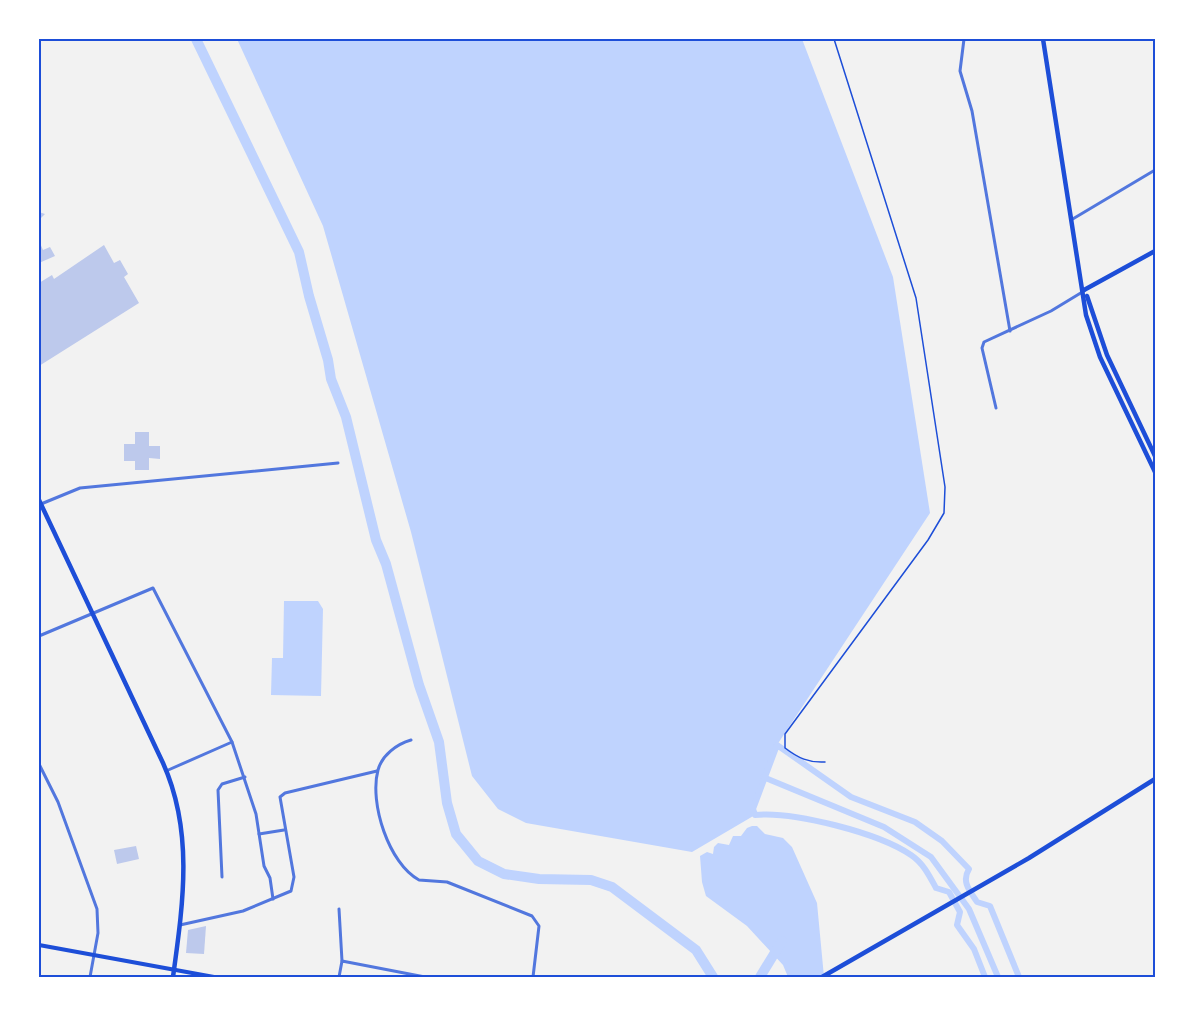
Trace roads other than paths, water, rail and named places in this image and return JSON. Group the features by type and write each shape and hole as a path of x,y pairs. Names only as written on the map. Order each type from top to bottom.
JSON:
{"main road":[{"path":"1043,39 1084,290 1086,315 1100,357 1155,472"},
{"path":"1084,290 1155,251"},
{"path":"1084,290 1107,355 1155,456"},
{"path":"40,502 166,771 178,811 184,845 180,925 172,977"},
{"path":"822,977 974,890 1155,779"},
{"path":"39,945 214,977"}],"street":[{"path":"964,39 961,77 972,111 1010,331"},
{"path":"1071,220 1155,170"},
{"path":"996,408 982,345 1084,290"},
{"path":"40,502 80,488 338,463"},
{"path":"39,636 153,588 232,742 245,777 273,900"},
{"path":"411,740 392,749 378,771 376,791 386,842 419,880 447,882 537,920 539,931 533,977"},
{"path":"166,771 232,742"},
{"path":"39,764 58,802 97,909 98,933 90,977"},
{"path":"180,925 243,911 286,894 294,884 280,801 285,794 378,771"},
{"path":"222,878 218,790 222,784 245,777"},
{"path":"259,834 285,830"},
{"path":"339,909 342,961 339,977"},
{"path":"342,961 425,977"}],"water":[{"path":"237,39 802,39 893,277 930,513 777,745 752,809 755,815 692,852 526,823 498,809 472,776 411,532 323,226"},
{"path":"284,601 318,601 323,609 321,696 271,695 272,658 283,658"},
{"path":"757,826 765,834 783,838 792,847 817,903 824,977 788,977 783,965 747,926 706,896 702,882 700,856 707,852 713,854 714,847 718,843 729,845 733,836 741,836 747,828"}],"waterway":[{"path":"196,39 299,252 331,379 346,417 376,540 386,564 419,685 439,742 447,803 456,834 478,861 504,874 539,879 591,880 612,887 696,950 713,977"},
{"path":"985,977 974,949 957,925 960,912 949,892 936,888 922,866 911,855 878,839 835,825 791,816 755,815 753,809 777,745 851,797 915,822 942,841 969,869 966,882 977,902 990,906 1019,977"},
{"path":"763,777 884,827 931,857 969,909 998,977"},
{"path":"760,977 782,941"}]}
